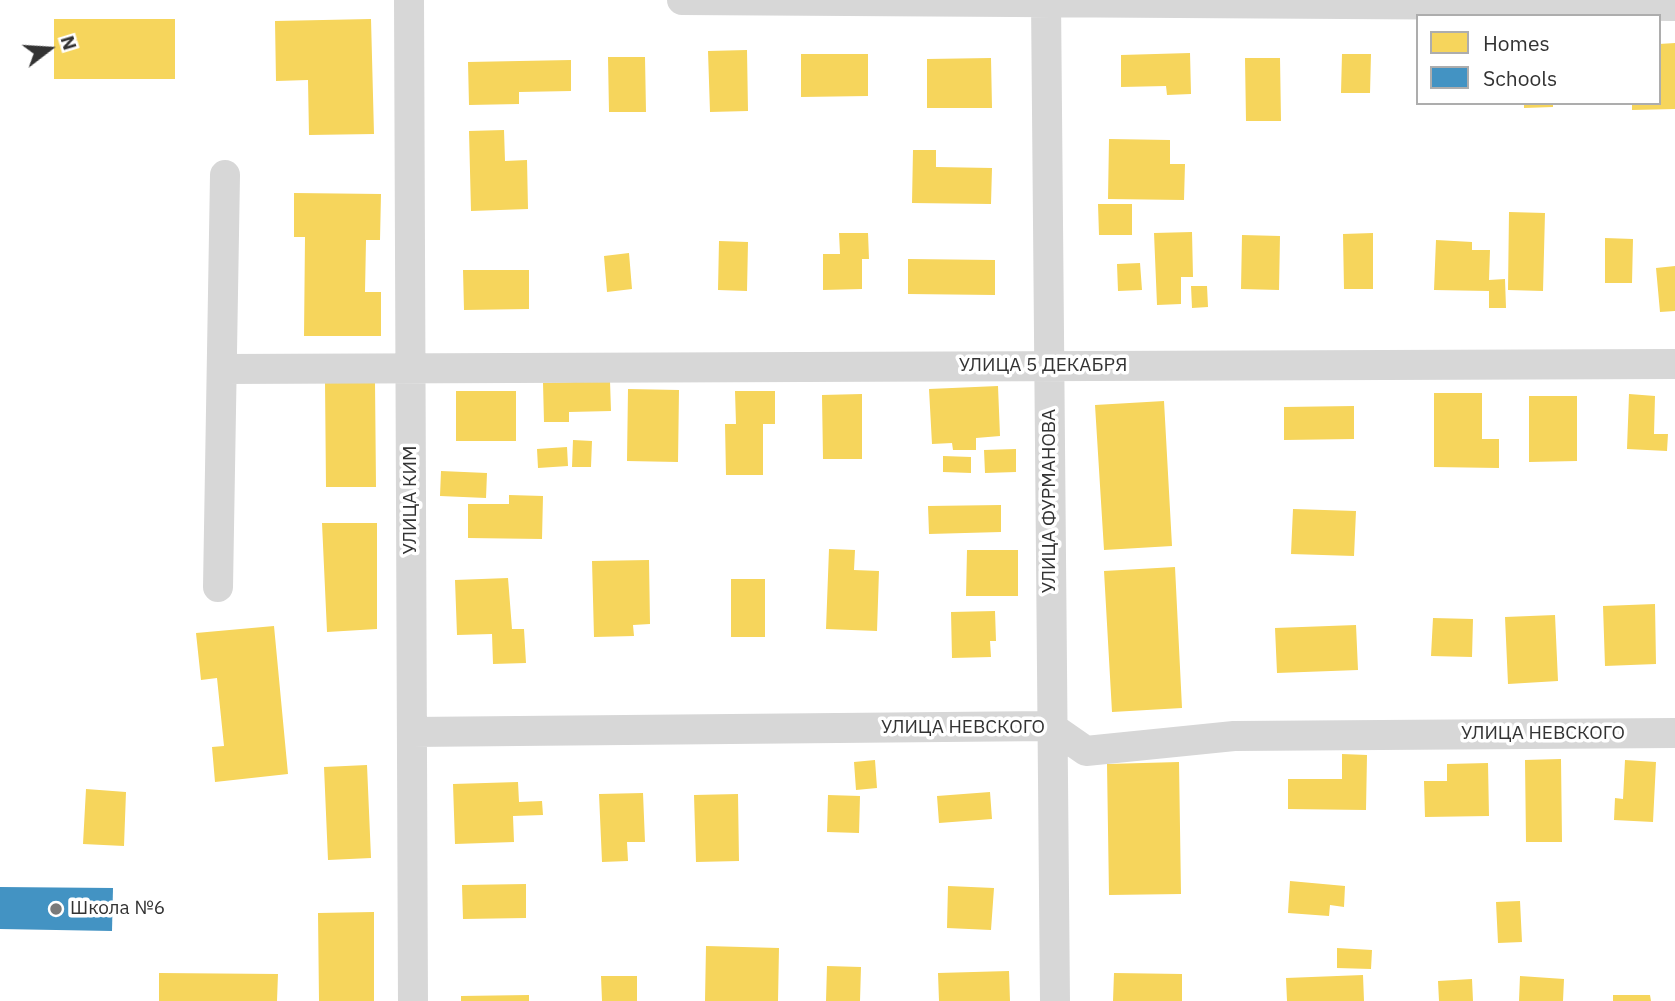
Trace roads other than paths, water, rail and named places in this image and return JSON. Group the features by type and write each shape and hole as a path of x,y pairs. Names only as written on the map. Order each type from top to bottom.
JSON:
{"street":[{"name":"УЛИЦА КИМ","path":"409,0 413,1001"},
{"path":"682,0 1675,6"},
{"name":"УЛИЦА ФУРМАНОВА","path":"1046,2 1050,726 1055,1001"},
{"path":"218,587 225,175"},
{"name":"УЛИЦА 5 ДЕКАБРЯ","path":"222,369 410,366 1675,364"},
{"name":"УЛИЦА НЕВСКОГО","path":"412,732 1050,726 1086,751 1234,736 1675,733"}],"place":[{"name":"Школа №6","path":"56,909"}]}
